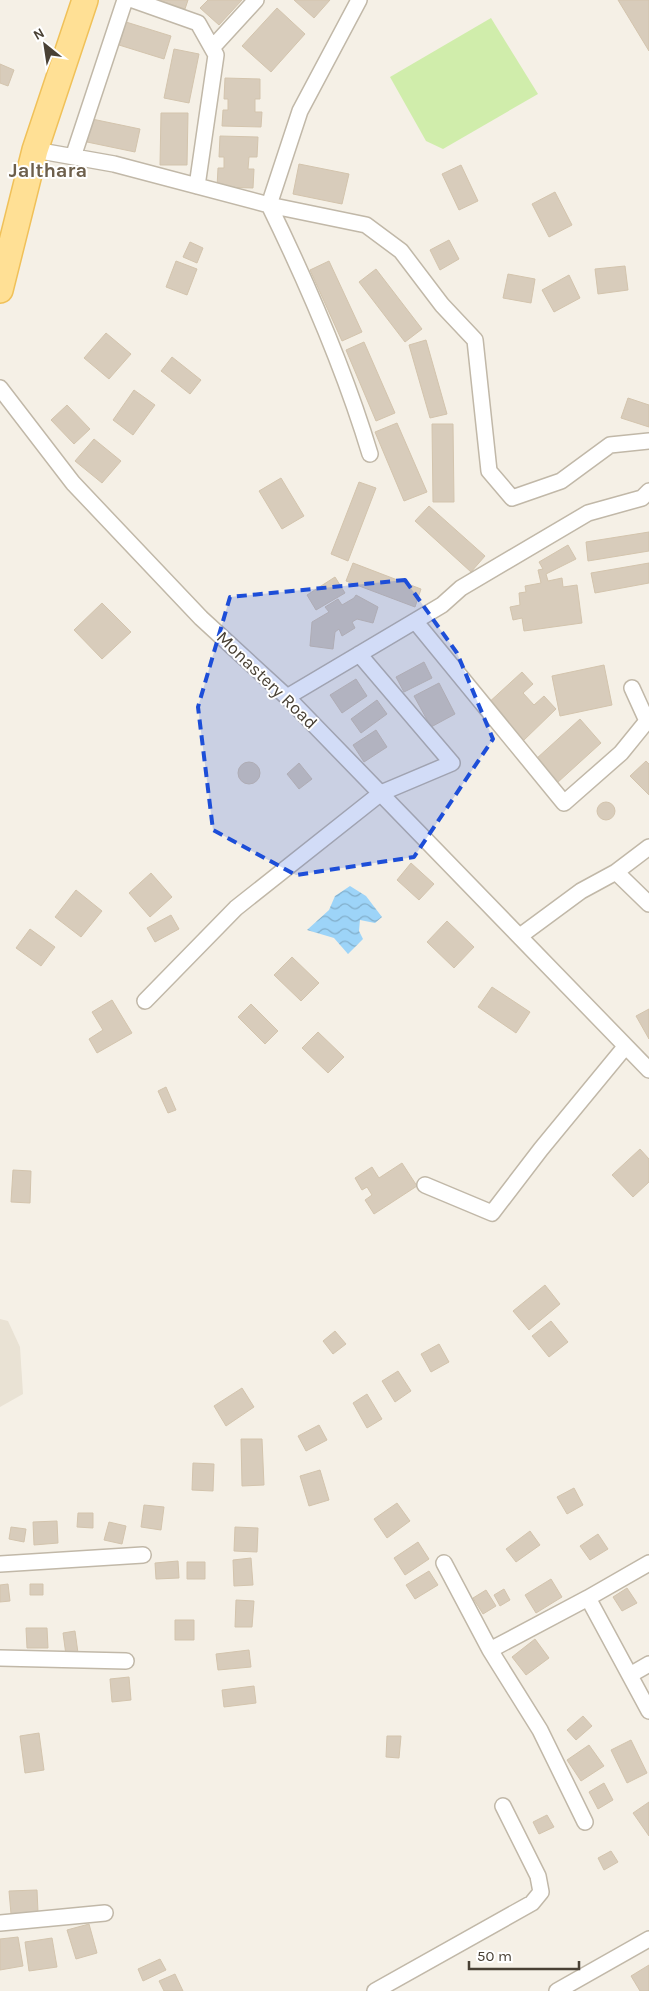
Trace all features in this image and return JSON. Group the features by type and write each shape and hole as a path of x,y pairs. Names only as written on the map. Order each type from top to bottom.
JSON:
{"main road":[{"path":"0,290 6,243 85,0"}],"street":[{"path":"73,157 125,0"},
{"path":"133,0 198,23 216,55 198,186"},
{"path":"212,48 256,0"},
{"path":"359,0 300,111 269,205 303,275 354,402 370,454"},
{"path":"35,150 114,164 269,205 366,226 401,251 442,305 476,340 489,471 512,498 561,481 610,445 649,441"},
{"name":"Monastery Road","path":"0,388 73,484 201,618 287,697 649,1070"},
{"path":"287,697 442,605 461,588 588,513 642,498 649,491"},
{"path":"415,621 564,804 621,753 646,721 632,688"},
{"path":"145,1002 236,908 381,793 452,763 359,654"},
{"path":"520,936 581,891 616,872 649,847"},
{"path":"616,872 649,904"},
{"path":"425,1185 492,1213 541,1149 625,1047"},
{"path":"0,1564 143,1554"},
{"path":"444,1563 490,1650 540,1730 585,1822"},
{"path":"490,1650 649,1563"},
{"path":"588,1598 649,1711"},
{"path":"0,1658 126,1661"},
{"path":"630,1675 649,1664"},
{"path":"375,1991 532,1903 541,1892 538,1876 503,1806"},
{"path":"0,1922 105,1913"},
{"path":"557,1991 649,1939"}],"highlighted area":[{"path":"405,580 457,653 493,739 414,857 296,875 213,830 198,707 230,597"}],"shaded area":[{"path":"0,1319 8,1321 20,1347 23,1394 0,1407"}],"green space":[{"path":"491,18 538,94 443,149 426,141 390,77"}],"water":[{"path":"350,886 366,896 382,917 375,923 360,920 359,931 363,939 348,954 334,938 307,930 329,910 335,896"}],"building":[{"path":"158,0 188,0 185,9"},
{"path":"208,0 242,0 219,25 200,8"},
{"path":"294,0 330,0 314,18"},
{"path":"618,0 649,0 649,51"},
{"path":"277,8 305,34 271,72 242,46"},
{"path":"126,22 171,36 164,59 119,45"},
{"path":"174,49 199,54 189,103 164,98"},
{"path":"0,64 14,70 8,86 0,83"},
{"path":"225,78 260,79 260,99 255,99 255,112 262,112 261,127 222,126 223,110 228,110 228,99 224,99"},
{"path":"161,113 188,113 187,165 160,165"},
{"path":"92,119 140,129 135,152 87,142"},
{"path":"220,136 258,137 257,157 249,157 248,169 254,169 253,188 217,187 218,168 224,168 224,157 219,157"},
{"path":"299,164 349,174 342,204 293,194"},
{"path":"461,165 478,201 459,210 442,174"},
{"path":"555,192 572,225 549,237 532,204"},
{"path":"449,240 459,259 440,270 430,250"},
{"path":"190,242 203,248 197,263 183,257"},
{"path":"176,261 197,269 187,295 166,287"},
{"path":"329,261 362,332 342,341 310,270"},
{"path":"625,266 628,290 598,294 595,269"},
{"path":"376,269 422,329 405,342 359,282"},
{"path":"508,274 535,279 531,303 503,298"},
{"path":"569,275 580,298 554,312 542,290"},
{"path":"106,333 131,354 109,379 84,358"},
{"path":"426,340 447,414 430,418 409,345"},
{"path":"364,342 395,413 376,421 346,350"},
{"path":"172,357 201,380 190,394 161,371"},
{"path":"134,390 155,405 133,435 113,420"},
{"path":"628,398 649,405 649,427 621,418"},
{"path":"67,405 90,429 74,444 51,420"},
{"path":"397,423 427,492 404,501 375,432"},
{"path":"432,424 453,424 454,502 433,502"},
{"path":"94,439 121,461 102,483 75,461"},
{"path":"281,478 304,516 282,529 259,491"},
{"path":"359,482 376,488 348,561 331,554"},
{"path":"429,506 485,556 471,572 415,521"},
{"path":"649,532 649,551 588,561 586,542"},
{"path":"568,545 576,559 546,574 548,581 562,578 563,587 577,585 582,623 524,631 522,618 513,620 510,607 520,605 519,593 526,592 525,586 541,583 538,570 543,569 539,562"},
{"path":"353,563 421,589 415,607 346,581"},
{"path":"649,563 649,583 595,593 591,573"},
{"path":"335,577 345,593 316,610 307,595"},
{"path":"356,595 378,607 373,623 357,619 352,622 355,628 342,636 339,629 335,632 333,649 310,646 312,622 329,612 325,607 338,599 342,605"},
{"path":"102,603 131,632 102,659 74,630"},
{"path":"424,662 432,678 404,692 396,677"},
{"path":"604,665 612,705 560,716 552,676"},
{"path":"522,672 533,684 523,693 534,705 544,696 556,709 523,741 501,714 498,717 486,705"},
{"path":"356,679 367,696 342,713 330,695"},
{"path":"439,683 455,714 431,727 414,696"},
{"path":"377,700 387,714 361,733 351,719"},
{"path":"580,719 601,743 557,783 536,759"},
{"path":"376,730 387,747 364,762 353,745"},
{"path":"646,761 649,764 649,795 630,776"},
{"path":"249,762 259,769 260,773 253,783 249,784 239,777 238,773 245,763"},
{"path":"299,763 312,779 299,789 287,774"},
{"path":"602,802 610,802 615,807 613,818 602,820 597,815 597,807"},
{"path":"411,863 434,884 419,900 397,880"},
{"path":"151,873 172,897 150,917 129,893"},
{"path":"76,890 102,911 81,937 55,917"},
{"path":"171,915 179,929 155,942 147,928"},
{"path":"447,921 474,947 454,968 427,942"},
{"path":"30,929 55,947 41,966 16,948"},
{"path":"292,957 319,983 301,1001 274,975"},
{"path":"492,987 530,1012 516,1033 478,1007"},
{"path":"112,1000 132,1033 97,1053 89,1039 103,1030 92,1012"},
{"path":"251,1004 278,1031 265,1044 238,1017"},
{"path":"649,1009 649,1039 636,1016"},
{"path":"318,1032 344,1057 328,1073 302,1048"},
{"path":"166,1087 176,1110 168,1113 158,1091"},
{"path":"640,1149 649,1159 649,1182 633,1197 612,1175"},
{"path":"402,1163 417,1186 374,1214 365,1200 372,1195 367,1187 362,1190 355,1178 372,1167 379,1178"},
{"path":"13,1170 31,1171 30,1203 11,1202"},
{"path":"545,1285 560,1304 529,1330 513,1311"},
{"path":"551,1321 568,1342 549,1357 532,1336"},
{"path":"335,1331 346,1344 333,1354 323,1341"},
{"path":"439,1344 449,1362 431,1372 421,1354"},
{"path":"398,1371 411,1391 395,1402 382,1381"},
{"path":"242,1388 254,1407 226,1426 214,1406"},
{"path":"367,1394 382,1419 367,1428 353,1403"},
{"path":"319,1425 327,1440 306,1451 298,1436"},
{"path":"241,1439 262,1439 264,1485 242,1486"},
{"path":"193,1463 214,1464 213,1491 192,1490"},
{"path":"320,1470 329,1500 309,1506 300,1476"},
{"path":"574,1488 583,1505 567,1514 557,1497"},
{"path":"397,1503 410,1521 387,1538 374,1519"},
{"path":"144,1505 164,1507 161,1530 141,1527"},
{"path":"78,1513 93,1513 93,1528 77,1527"},
{"path":"57,1521 58,1543 34,1545 33,1522"},
{"path":"109,1522 126,1526 122,1544 104,1540"},
{"path":"11,1527 26,1529 24,1542 9,1539"},
{"path":"235,1527 258,1528 257,1552 234,1551"},
{"path":"530,1531 540,1545 516,1562 506,1549"},
{"path":"598,1534 608,1549 590,1560 580,1546"},
{"path":"418,1542 429,1559 405,1575 394,1558"},
{"path":"251,1558 253,1585 234,1586 233,1560"},
{"path":"178,1561 179,1578 156,1579 155,1563"},
{"path":"187,1562 205,1562 205,1579 187,1579"},
{"path":"429,1571 438,1585 415,1599 406,1585"},
{"path":"551,1579 562,1597 536,1613 525,1595"},
{"path":"8,1584 10,1601 0,1602 0,1585"},
{"path":"30,1584 43,1584 43,1595 30,1595"},
{"path":"627,1588 637,1603 622,1611 613,1597"},
{"path":"504,1589 510,1600 500,1606 494,1595"},
{"path":"486,1590 496,1606 483,1614 473,1598"},
{"path":"236,1600 254,1601 252,1627 235,1627"},
{"path":"175,1620 194,1620 194,1640 175,1640"},
{"path":"26,1628 47,1628 48,1648 27,1648"},
{"path":"75,1631 78,1653 66,1655 63,1633"},
{"path":"535,1639 549,1658 526,1675 512,1657"},
{"path":"249,1650 251,1667 218,1670 216,1654"},
{"path":"129,1677 131,1700 112,1702 110,1679"},
{"path":"254,1686 256,1703 224,1707 222,1690"},
{"path":"583,1716 592,1726 576,1740 567,1730"},
{"path":"39,1733 44,1770 25,1773 20,1736"},
{"path":"387,1736 401,1736 399,1758 386,1757"},
{"path":"631,1740 647,1773 627,1783 611,1750"},
{"path":"589,1745 604,1766 581,1781 567,1760"},
{"path":"604,1783 613,1800 598,1809 589,1792"},
{"path":"649,1802 649,1836 633,1813"},
{"path":"547,1815 554,1827 539,1834 533,1822"},
{"path":"611,1851 618,1862 604,1870 598,1858"},
{"path":"37,1890 38,1912 11,1914 9,1891"},
{"path":"89,1924 97,1953 76,1959 67,1930"},
{"path":"18,1937 23,1966 0,1970 0,1939"},
{"path":"52,1938 57,1967 29,1971 25,1942"},
{"path":"160,1959 166,1970 143,1981 138,1969"},
{"path":"649,1965 649,1991 640,1991 631,1976"},
{"path":"175,1974 183,1991 164,1991 159,1981"}],"district":[{"name":"Jalthara","path":"48,170"}]}
